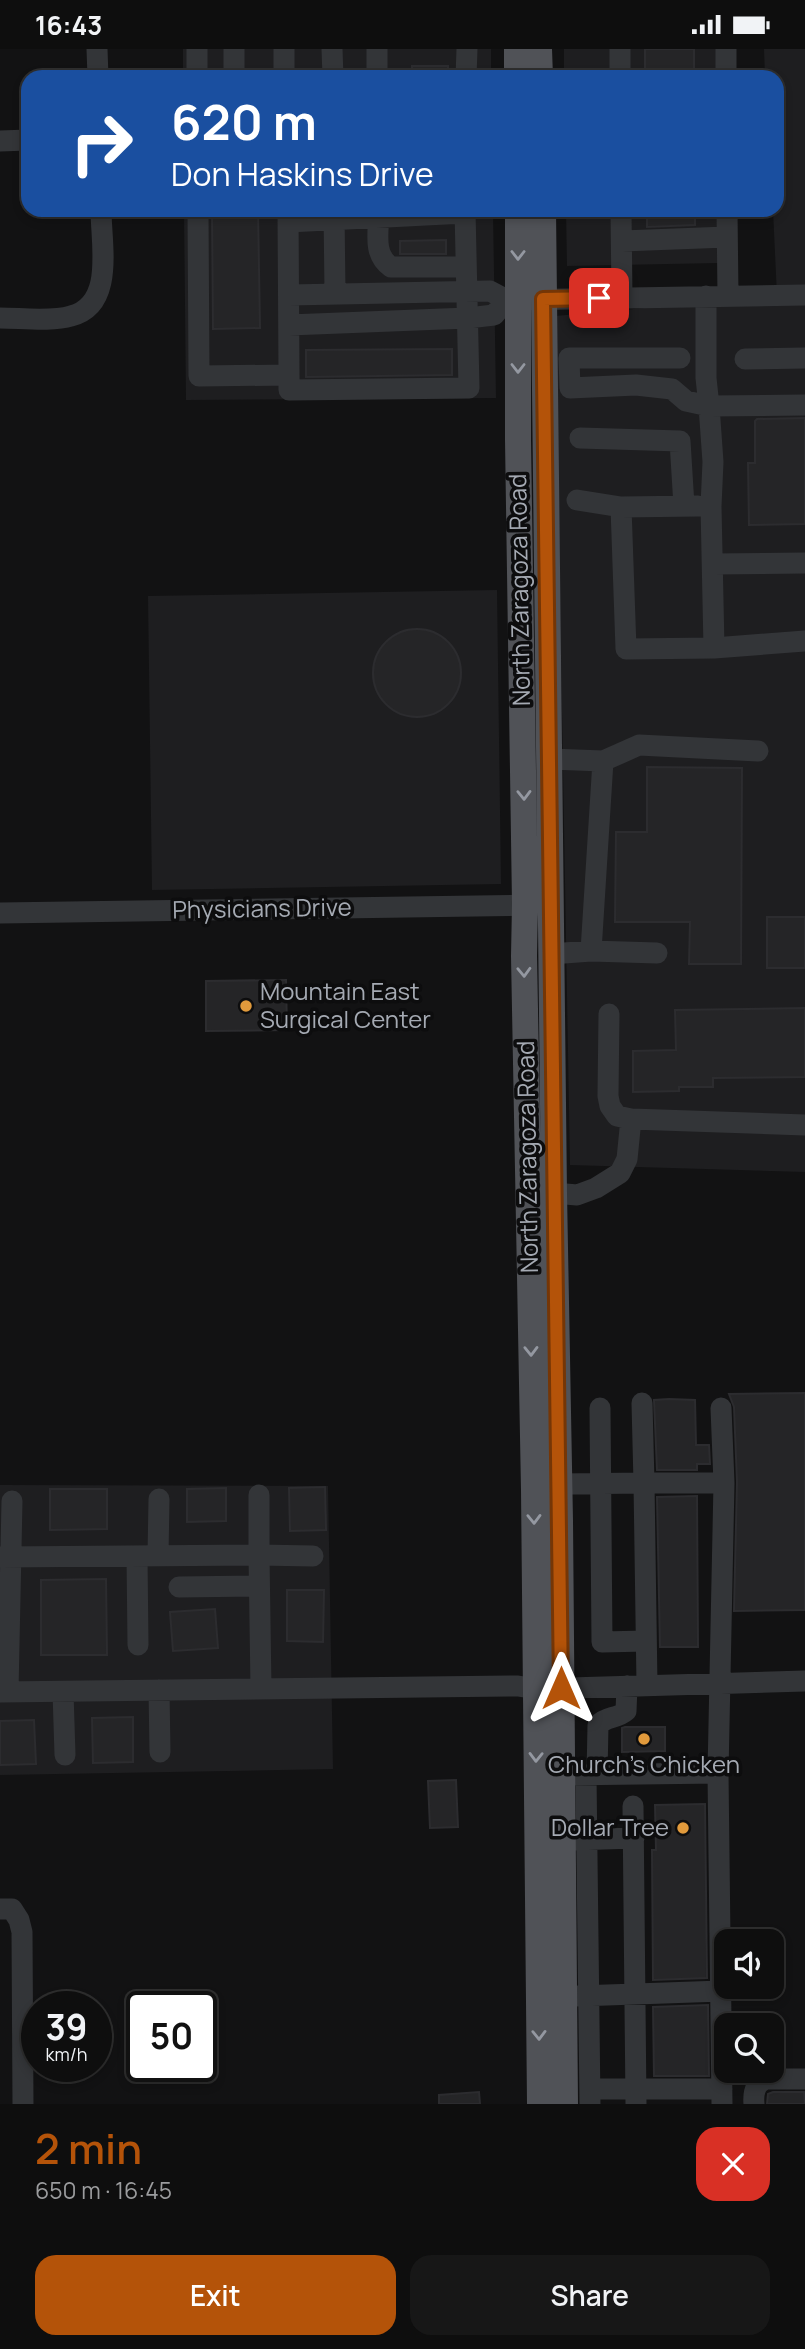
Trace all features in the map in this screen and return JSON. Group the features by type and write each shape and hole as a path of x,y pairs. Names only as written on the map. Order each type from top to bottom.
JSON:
{"main road":[{"path":"517,49 517,70"},
{"path":"539,49 540,70"},
{"name":"North Zaragoza Road","path":"518,217 550,759 538,905 524,956 530,1283 549,1689 582,1775 575,1840 577,1996 565,2104"},
{"name":"North Zaragoza Road","path":"540,2104 536,1776 549,1689 559,1484 551,954 538,905 522,677 523,300 541,217"},
{"path":"522,677 533,693 537,751 550,759"},
{"path":"530,1283 540,1294 545,1319 556,1332"},
{"path":"539,1869 549,1889 552,1984 555,1990 577,1996"}],"street":[{"path":"97,49 98,70"},
{"path":"197,49 197,70"},
{"path":"234,49 234,70"},
{"path":"284,49 284,70"},
{"path":"332,49 332,70"},
{"path":"377,49 377,70"},
{"path":"466,70 467,49"},
{"path":"620,49 620,70"},
{"path":"726,49 726,70"},
{"path":"0,141 21,140"},
{"path":"0,318 73,316 90,306 102,281 101,217"},
{"path":"198,217 199,376 289,375"},
{"path":"288,217 289,390 469,388 465,217"},
{"path":"334,217 335,293"},
{"path":"379,217 378,253 391,267 466,267"},
{"path":"621,217 622,297"},
{"path":"727,217 728,296"},
{"path":"622,241 727,237"},
{"path":"433,267 434,292"},
{"path":"289,295 490,291 523,300 805,295"},
{"path":"706,296 706,378 713,462 711,506 714,648"},
{"path":"289,325 468,318 494,314 523,300"},
{"path":"680,358 569,358 570,388 636,385 672,389 686,401 709,406 805,405"},
{"path":"745,359 805,358"},
{"path":"580,438 680,441 684,506"},
{"path":"577,500 621,507 711,506"},
{"path":"621,507 626,649 714,648 805,642"},
{"path":"713,564 805,563"},
{"path":"550,759 603,761 639,745 758,751"},
{"path":"590,951 603,761"},
{"name":"Physicians Drive","path":"0,913 538,905"},
{"path":"551,954 590,951 657,953"},
{"path":"609,1014 608,1095 610,1107 617,1116 631,1119 805,1125"},
{"path":"554,1193 577,1195 596,1188 620,1173 627,1159 631,1119"},
{"path":"642,1403 646,1641 637,1685 626,1711 617,1718 608,1718 598,1725 582,1775 718,1773"},
{"path":"600,1408 602,1642 646,1641"},
{"path":"721,1408 724,1483 718,1683 721,1929"},
{"path":"559,1484 724,1483"},
{"path":"259,1495 261,1689"},
{"path":"138,1645 148,1556 159,1499"},
{"path":"12,1501 5,1557 4,1692 518,1686 549,1689 805,1681"},
{"path":"5,1557 313,1556"},
{"path":"178,1587 260,1586"},
{"path":"159,1690 159,1752"},
{"path":"63,1692 65,1755"},
{"path":"633,1806 636,2096"},
{"path":"575,1840 634,1838"},
{"path":"0,1909 12,1909 15,1912 22,1932 23,2104"},
{"path":"714,1991 577,1996 590,2097 722,2097 722,1999"},
{"path":"754,2104 756,2088 765,2078 805,2079"}],"shaded area":[{"path":"183,49 491,49 491,70 183,70"},
{"path":"564,49 716,49 716,70 564,70"},
{"path":"764,49 805,49 805,1172 570,1165 555,316 777,296 773,217 784,217 784,70 765,70"},
{"path":"184,217 493,217 496,398 186,400"},
{"path":"566,217 719,217 719,263 567,266"},
{"path":"497,590 501,884 152,890 148,596"},
{"path":"0,1485 328,1486 333,1769 0,1775"}],"building":[{"path":"645,49 694,49 694,70 645,70"},
{"path":"412,66 448,66 448,70 412,70"},
{"path":"212,217 258,217 260,328 213,329"},
{"path":"647,217 695,217 695,225 647,227"},
{"path":"446,240 446,254 400,254 400,241"},
{"path":"452,349 452,375 306,377 306,350"},
{"path":"805,418 805,524 749,525 748,463 755,463 755,421"},
{"path":"417,629 434,633 448,642 457,656 461,673 457,690 448,704 434,713 417,717 400,713 386,704 377,690 373,673 377,656 386,642 400,633"},
{"path":"647,767 742,768 741,964 689,964 690,922 615,922 616,832 647,832"},
{"path":"767,917 805,917 805,968 767,968"},
{"name":"Mountain East Surgical Center","path":"286,980 287,1030 206,1031 206,981"},
{"path":"805,1008 805,1077 713,1078 713,1087 679,1087 679,1091 633,1092 633,1051 676,1050 675,1010"},
{"path":"805,1393 805,1610 734,1611 737,1482 734,1407 729,1394"},
{"path":"654,1400 695,1400 696,1445 709,1445 710,1464 697,1464 697,1470 657,1470"},
{"path":"325,1487 326,1530 290,1531 289,1488"},
{"path":"226,1488 226,1521 187,1522 187,1489"},
{"path":"50,1489 107,1489 107,1529 50,1530"},
{"path":"697,1496 698,1647 660,1647 657,1497"},
{"path":"106,1579 107,1655 41,1655 41,1580"},
{"path":"287,1590 324,1590 323,1642 287,1641"},
{"path":"215,1609 218,1648 173,1651 170,1612"},
{"path":"133,1717 133,1762 93,1763 92,1718"},
{"path":"34,1720 36,1764 0,1765 0,1721"},
{"name":"Church's Chicken","path":"665,1727 665,1751 622,1752 622,1728"},
{"path":"456,1780 458,1827 430,1828 428,1781"},
{"path":"705,1804 707,1978 653,1980 652,1850 656,1850 655,1805"},
{"path":"708,2005 709,2076 654,2076 653,2007"},
{"path":"479,2092 480,2104 439,2104 439,2095"},
{"path":"804,2092 805,2104 767,2104 768,2094"}],"place":[{"name":"Mountain East Surgical Center","path":"246,1006"},
{"name":"Church's Chicken","path":"644,1739"},
{"name":"Dollar Tree","path":"683,1828"}],"route":[{"path":"561,1688 543,299 599,298"}]}
